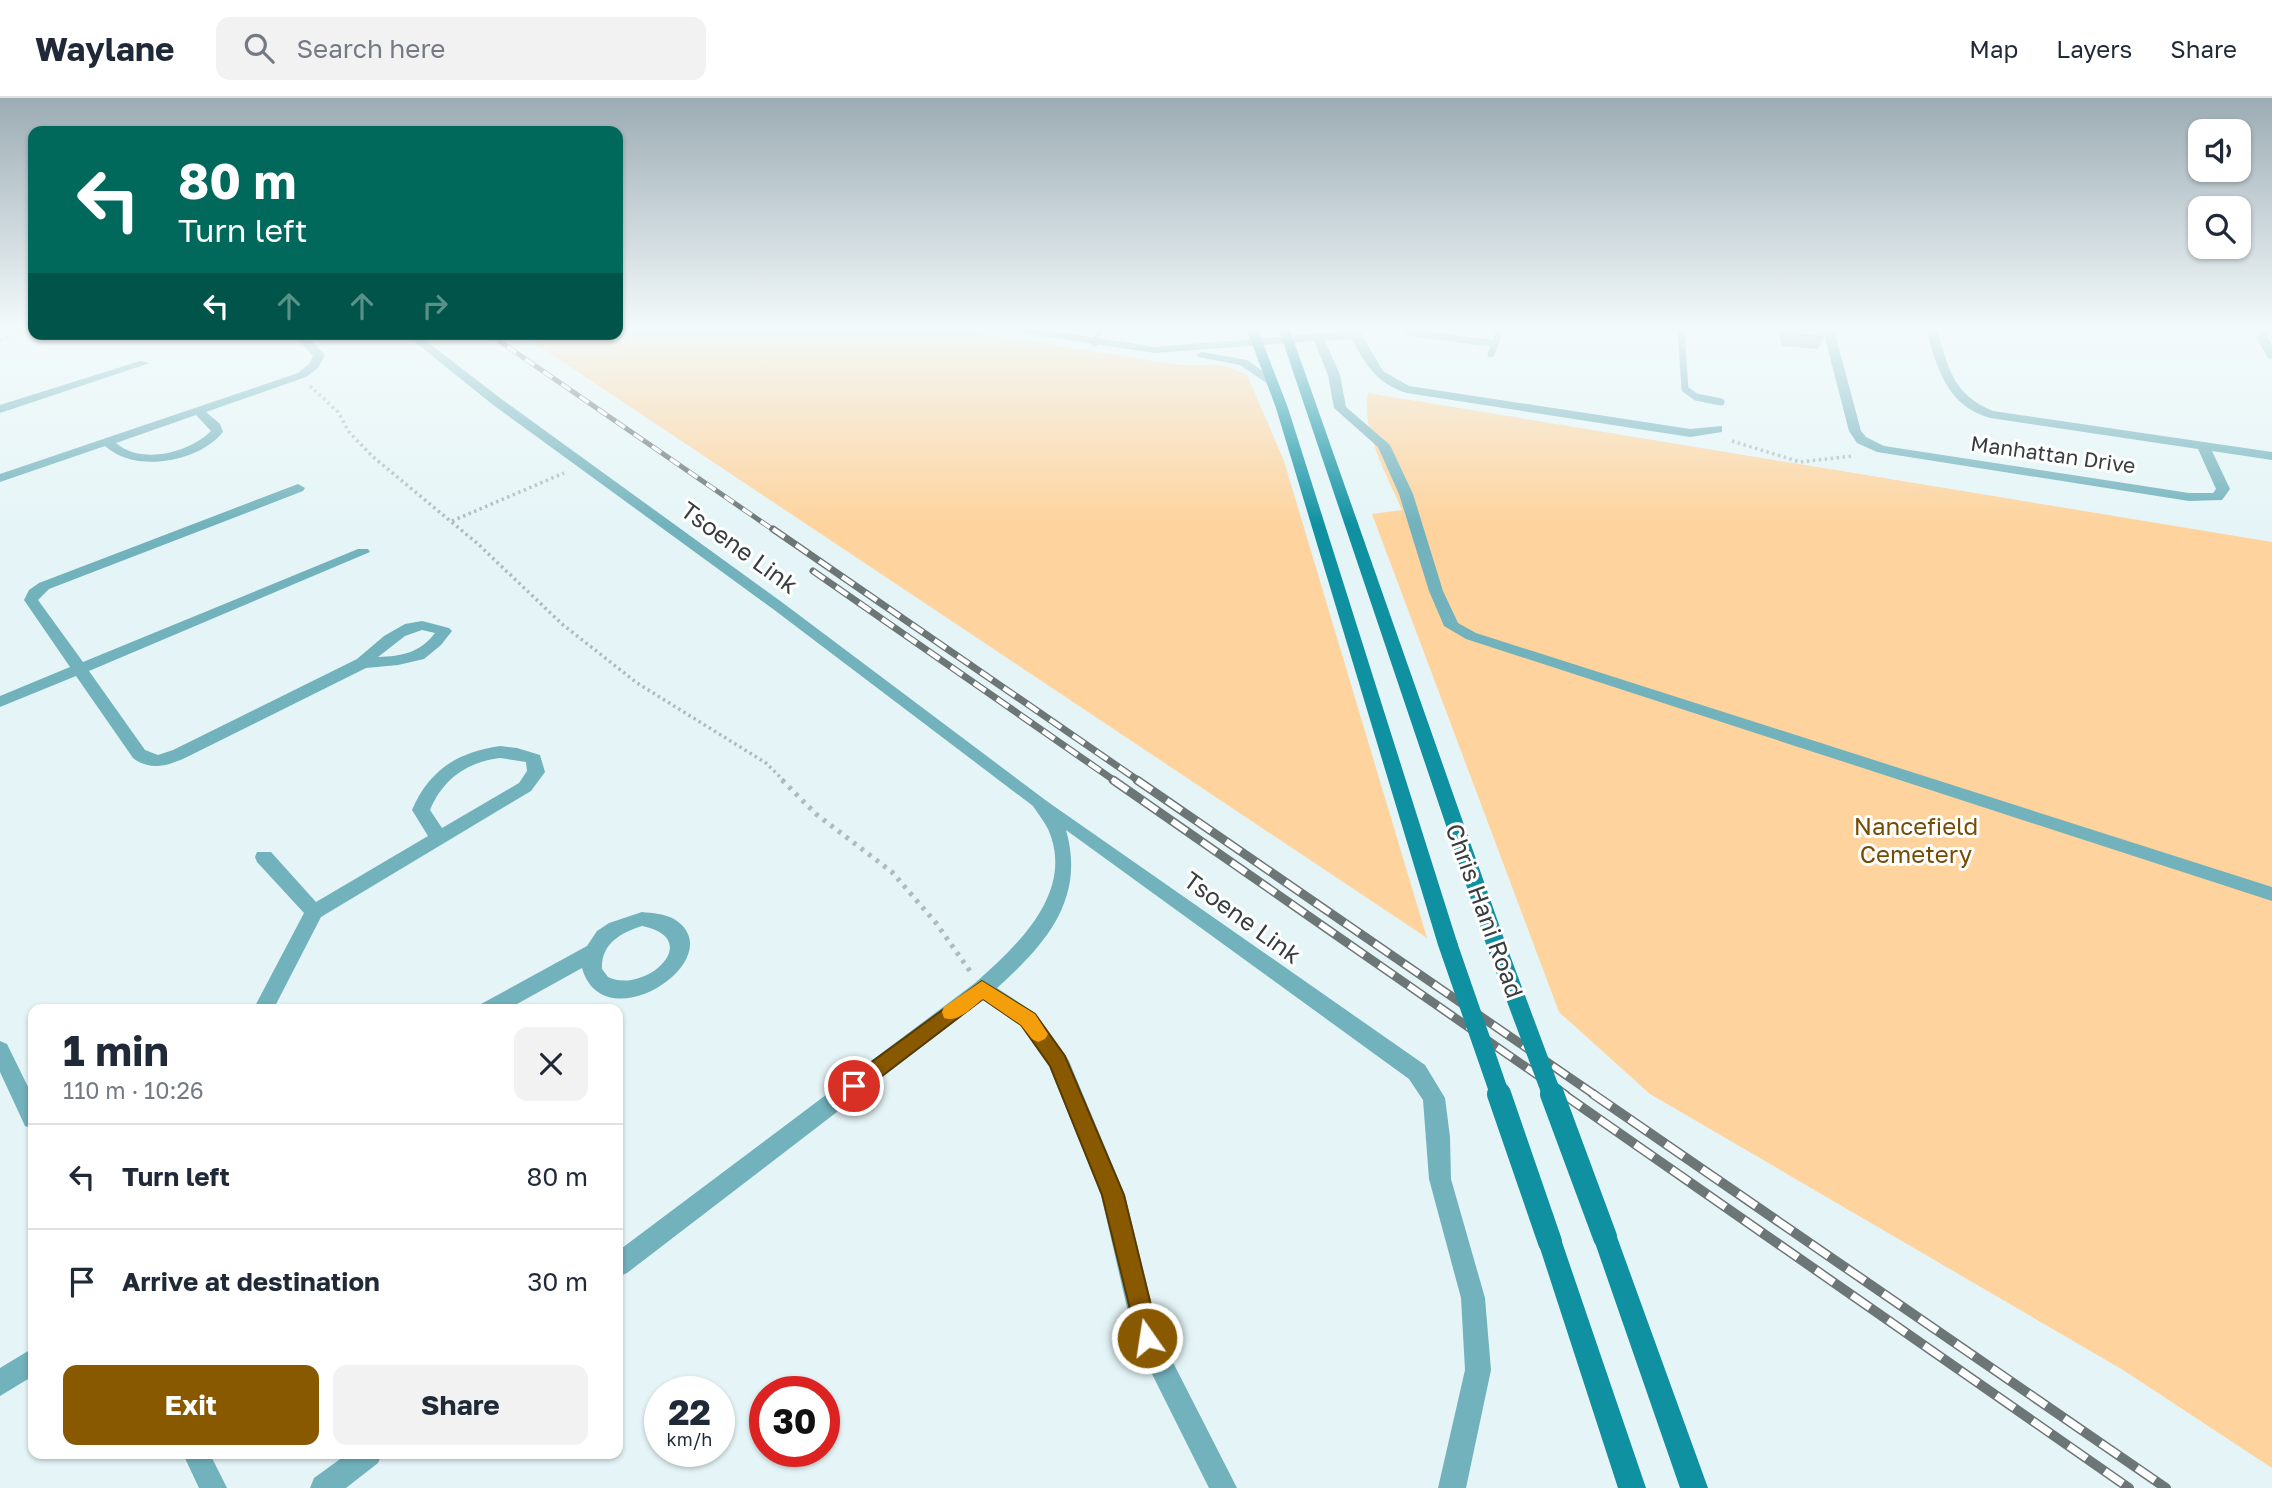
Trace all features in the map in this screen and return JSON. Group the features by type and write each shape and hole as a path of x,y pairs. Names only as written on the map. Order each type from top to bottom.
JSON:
{"main road":[{"name":"Chris Hani Road","path":"1276,395 1448,945 1632,1488"},
{"name":"Chris Hani Road","path":"1306,395 1439,785 1605,1237 1693,1488"}],"street":[{"path":"0,409 44,395"},
{"path":"0,478 245,395"},
{"name":"Tsoene Link","path":"490,395 1039,802 1417,1072 1434,1098 1439,1137 1440,1179 1473,1298 1478,1370 1452,1488"},
{"path":"1338,395 1340,408 1384,445 1406,494 1436,591 1452,626 1471,636 2272,894"},
{"path":"1450,395 1678,432 1704,433 1718,429"},
{"name":"Manhattan Drive","path":"1845,395 1854,431 1861,440 1888,451 2189,497 2217,497 2222,489 2203,446"},
{"path":"1956,395 1972,409 1990,414 2272,456"},
{"path":"108,442 121,453 133,456 162,455 191,449 207,442 217,432 198,411"},
{"path":"298,488 37,590 31,600 145,760 156,762 179,754 363,663"},
{"path":"0,702 363,552"},
{"path":"267,1004 314,912 439,838 525,787 536,772 534,759 519,752 476,755 444,773 426,791 421,810 439,838"},
{"name":"Tsoene Link","path":"982,989 1020,957 1048,921 1059,896 1064,872 1062,847 1056,828 1039,802"},
{"path":"264,857 314,912"},
{"path":"499,1004 593,952 612,930 642,919 669,924 678,932 682,943 680,955 673,967 653,982 630,990 614,989 601,984 593,976 590,964 593,952"},
{"path":"623,1261 982,989 1028,1019 1058,1062 1113,1195 1147,1338 1223,1488"},
{"path":"0,1050 28,1109"},
{"path":"0,1383 28,1364"},
{"path":"198,1459 212,1488"},
{"path":"324,1488 362,1459"}],"lane":[{"path":"1693,395 1721,402"}],"path":[{"path":"319,395 338,412 349,432 372,456 452,521 562,624 637,683 766,763 816,814 892,872 936,923 982,989"},
{"path":"1704,433 1800,462 1888,451"},
{"path":"452,521 583,465"}],"green space":[{"path":"612,395 1256,395 1284,461 1427,938"},
{"name":"Nancefield Cemetery","path":"1368,395 1379,395 2272,542 2272,1468 2123,1370 1650,1094 1559,1012 1372,514 1402,510 1372,437 1367,408"}],"railway":[{"path":"577,395 775,531"},
{"path":"773,529 1139,781"},
{"path":"813,571 1115,781"},
{"path":"1113,780 1566,1095"},
{"path":"1137,780 1595,1095"},
{"path":"1563,1094 2129,1488"},
{"path":"1593,1094 2166,1488"}],"slow traffic":[{"path":"951,1012 982,989 1028,1019 1038,1034"}],"route":[{"path":"854,1086 982,989 1028,1019 1058,1062 1113,1195 1147,1338"}]}
